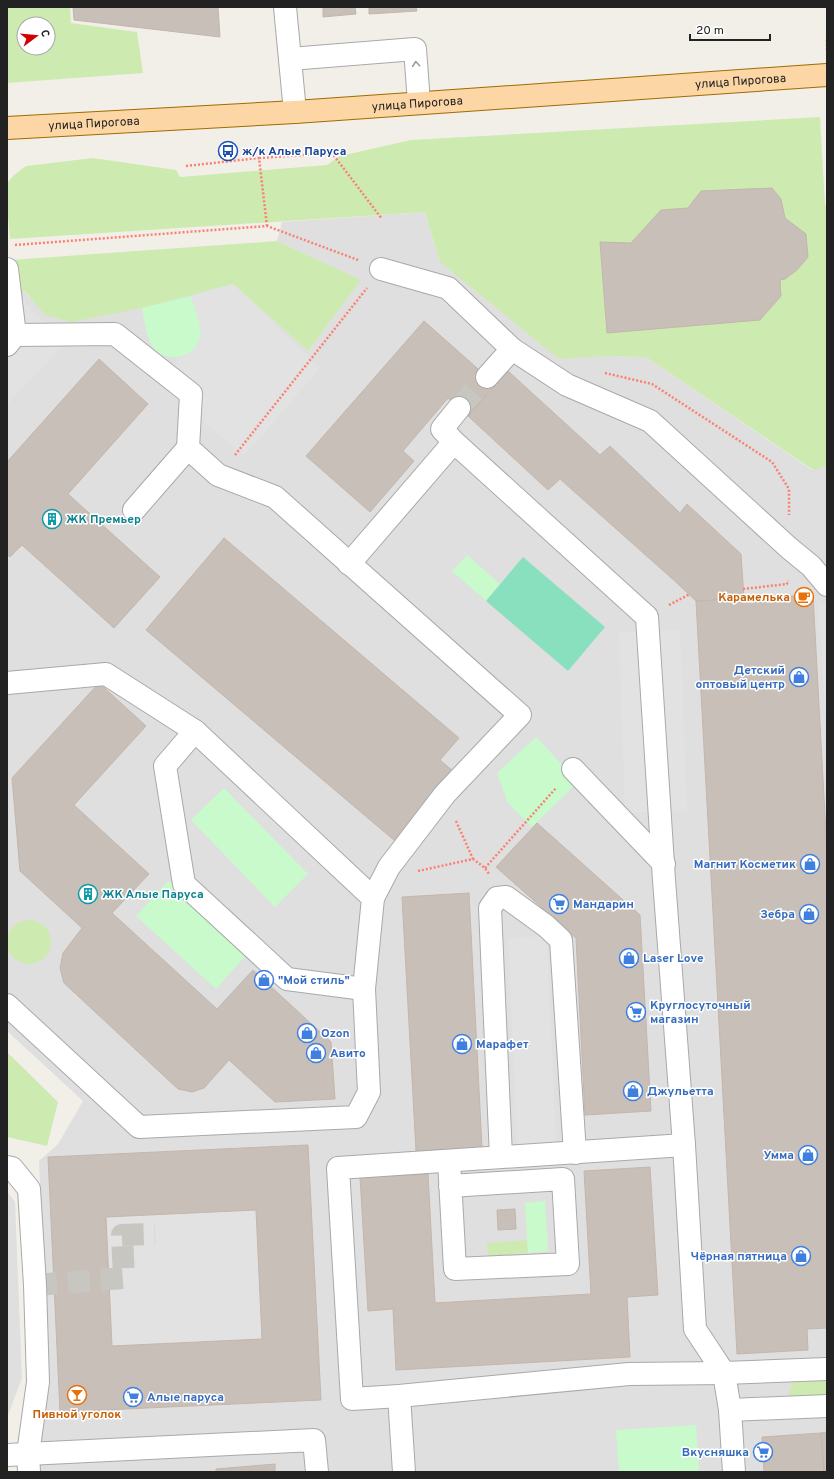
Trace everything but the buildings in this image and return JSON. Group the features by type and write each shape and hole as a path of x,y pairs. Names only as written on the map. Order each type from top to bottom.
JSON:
{"main road":[{"name":"улица Пирогова","path":"7,128 295,112 827,75"}],"street":[{"path":"285,7 295,112"},
{"path":"290,59 415,49 419,103"},
{"path":"7,269 11,340 115,334 191,394 188,448 134,510"},
{"path":"382,269 448,288 512,349 567,385 650,421 789,548 811,566 827,585"},
{"path":"487,377 512,349"},
{"path":"459,408 442,428 454,442 647,617 684,1145 695,1328 724,1373 730,1410 734,1472"},
{"path":"349,564 454,442"},
{"path":"7,1005 139,1127 356,1116 369,1092 364,989 373,898 389,867 445,794 520,715 275,497 218,475 188,448"},
{"path":"7,682 106,674 195,731 373,898"},
{"path":"195,731 165,766 184,884 287,979 364,989"},
{"path":"573,769 664,864"},
{"path":"502,1157 490,908 497,898 506,897 546,926 561,940 575,1153"},
{"path":"684,1145 338,1168 352,1399 399,1396 629,1374 724,1373 827,1369"},
{"path":"449,1161 450,1186 455,1269 568,1264 563,1179 450,1186"},
{"path":"7,1167 12,1168 29,1189 35,1285 38,1382 21,1460 314,1440 317,1472"},
{"path":"399,1396 404,1472"},
{"path":"730,1410 827,1406"}],"path":[{"path":"827,37 827,51"},
{"path":"186,166 259,158 332,153 382,219"},
{"path":"259,158 267,226"},
{"path":"15,246 267,226 382,269 218,475"},
{"path":"602,372 652,384 772,462 789,489 788,584 743,589"},
{"path":"485,868 573,769"},
{"path":"458,825 473,859 485,868 506,897"},
{"path":"415,872 473,859"}],"shaded area":[{"path":"425,212 440,262 608,356 646,357 812,470 827,466 827,1472 36,1472 36,1462 49,1383 39,1161 58,1144 83,1101 7,1031 7,297 25,291 30,298 233,284 308,351 360,280 277,241 282,222"},
{"path":"233,284 320,368 244,456 160,385 179,358 188,354 195,348 200,339 201,329 191,296"},
{"path":"19,294 63,346 7,405 7,297"},
{"path":"818,603 827,603 827,735"},
{"path":"680,630 687,811 625,813 619,632"},
{"path":"547,936 556,1142 517,1144 508,938"},
{"path":"7,1191 15,1202 22,1378 7,1418"},
{"path":"256,1210 262,1339 112,1346 106,1217"}],"green space":[{"path":"7,7 70,7 71,23 137,32 143,73 7,83"},
{"path":"820,117 825,205 827,205 827,466 813,470 646,357 608,356 559,359 440,262 425,212 10,239 7,183 14,175 26,166 93,158 176,170 180,177 327,165 340,156 411,140"},
{"path":"277,241 361,280 308,351 233,284 142,308 71,322 45,315 25,291 19,294 10,260"},
{"path":"191,296 200,327 200,337 197,345 192,351 178,357 162,355 156,351 149,340 142,308"},
{"path":"467,555 500,584 486,601 452,571"},
{"path":"523,557 605,627 568,671 486,601"},
{"path":"536,737 578,782 532,827 508,803 497,773"},
{"path":"224,788 308,874 275,907 191,820"},
{"path":"168,881 247,954 216,989 136,916"},
{"path":"25,920 33,920 38,921 45,926 50,933 50,951 45,958 38,963 25,964 17,961 10,954 7,946 7,938 10,930 17,923"},
{"path":"7,1052 58,1102 47,1146 7,1137"},
{"path":"545,1201 548,1251 528,1253 525,1203"},
{"path":"527,1240 528,1253 488,1256 487,1243"},
{"path":"827,1379 827,1395 788,1397 792,1384 796,1381"},
{"path":"696,1425 699,1471 619,1472 616,1430"}],"tunnel":[{"path":"459,408 487,377"},
{"path":"35,1285 124,1278 122,1235 155,1234"}],"place":[{"name":"ж/к Алые Паруса","path":"228,151"},
{"name":"ЖК Премьер","path":"52,519"},
{"name":"Карамелька","path":"804,597"},
{"name":"Детский оптовый центр","path":"799,677"},
{"name":"Магнит Косметик","path":"810,864"},
{"name":"ЖК Алые Паруса","path":"88,894"},
{"name":"Мандарин","path":"559,904"},
{"name":"Зебра","path":"809,914"},
{"name":"Laser Love","path":"629,958"},
{"name":"\"Мой стиль\"","path":"264,980"},
{"name":"Круглосуточный магазин","path":"636,1012"},
{"name":"Ozon","path":"307,1033"},
{"name":"Марафет","path":"462,1044"},
{"name":"Авито","path":"316,1053"},
{"name":"Джульетта","path":"633,1091"},
{"name":"Умма","path":"808,1155"},
{"name":"Чёрная пятница","path":"801,1256"},
{"name":"Пивной уголок","path":"77,1395"},
{"name":"Алые паруса","path":"133,1397"},
{"name":"Вкусняшка","path":"763,1452"}]}
